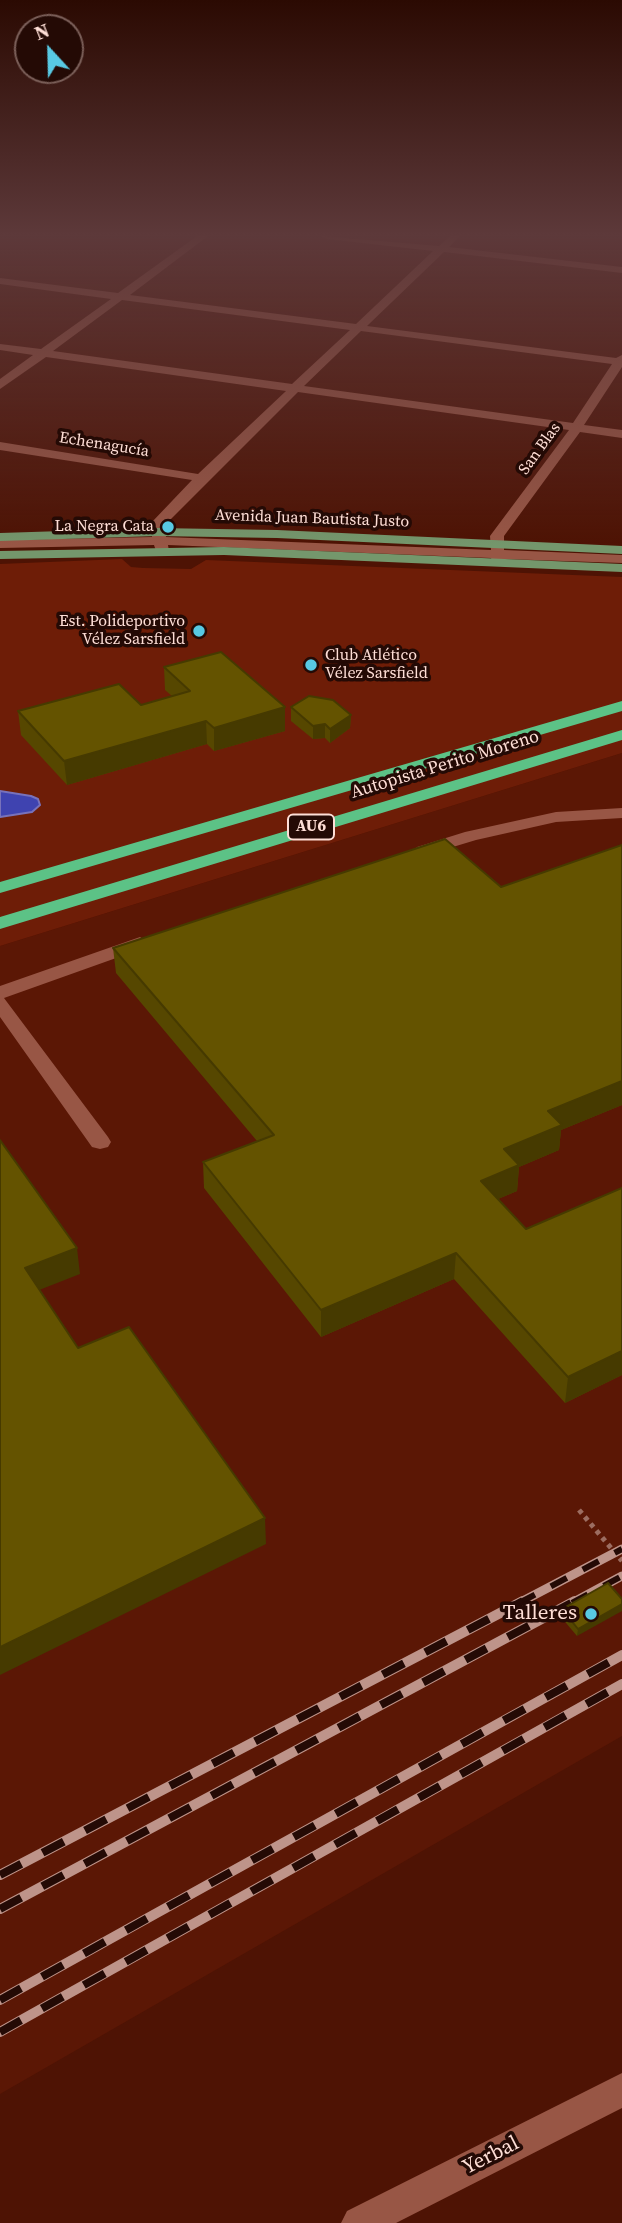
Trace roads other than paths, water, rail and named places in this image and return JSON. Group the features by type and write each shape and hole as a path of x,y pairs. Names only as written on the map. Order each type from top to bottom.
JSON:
{"highway":[{"name":"Autopista Perito Moreno","path":"0,888 622,706"},
{"name":"Autopista Perito Moreno","path":"0,923 622,735"}],"main road":[{"name":"Avenida Juan Bautista Justo","path":"0,537 498,553 622,550"},
{"name":"Avenida Juan Bautista Justo","path":"0,555 159,541"},
{"name":"Avenida Juan Bautista Justo","path":"498,553 622,568"}],"street":[{"path":"0,385 61,340"},
{"path":"0,544 159,541 157,526 201,478 346,340"},
{"path":"455,340 621,360"},
{"path":"0,347 622,434"},
{"name":"San Blas","path":"498,553 498,536 577,428 621,360"},
{"name":"Echenagucía","path":"0,446 201,478"},
{"path":"498,553 622,559"},
{"path":"405,857 471,836 556,817 622,813"},
{"path":"0,993 155,938"},
{"path":"0,1003 100,1142"},
{"name":"Yerbal","path":"359,2223 622,2090"}],"railway":[{"path":"519,1603 622,1549"},
{"path":"572,1603 622,1576"},
{"path":"0,1875 523,1601"},
{"path":"0,1909 575,1601"},
{"path":"0,2000 622,1655"},
{"path":"0,2032 622,1684"}],"place":[{"name":"La Negra Cata","path":"168,527"},
{"name":"Est. Polideportivo Vélez Sarsfield","path":"199,631"},
{"name":"Club Atlético Vélez Sarsfield","path":"311,665"},
{"name":"Talleres","path":"591,1614"}]}
